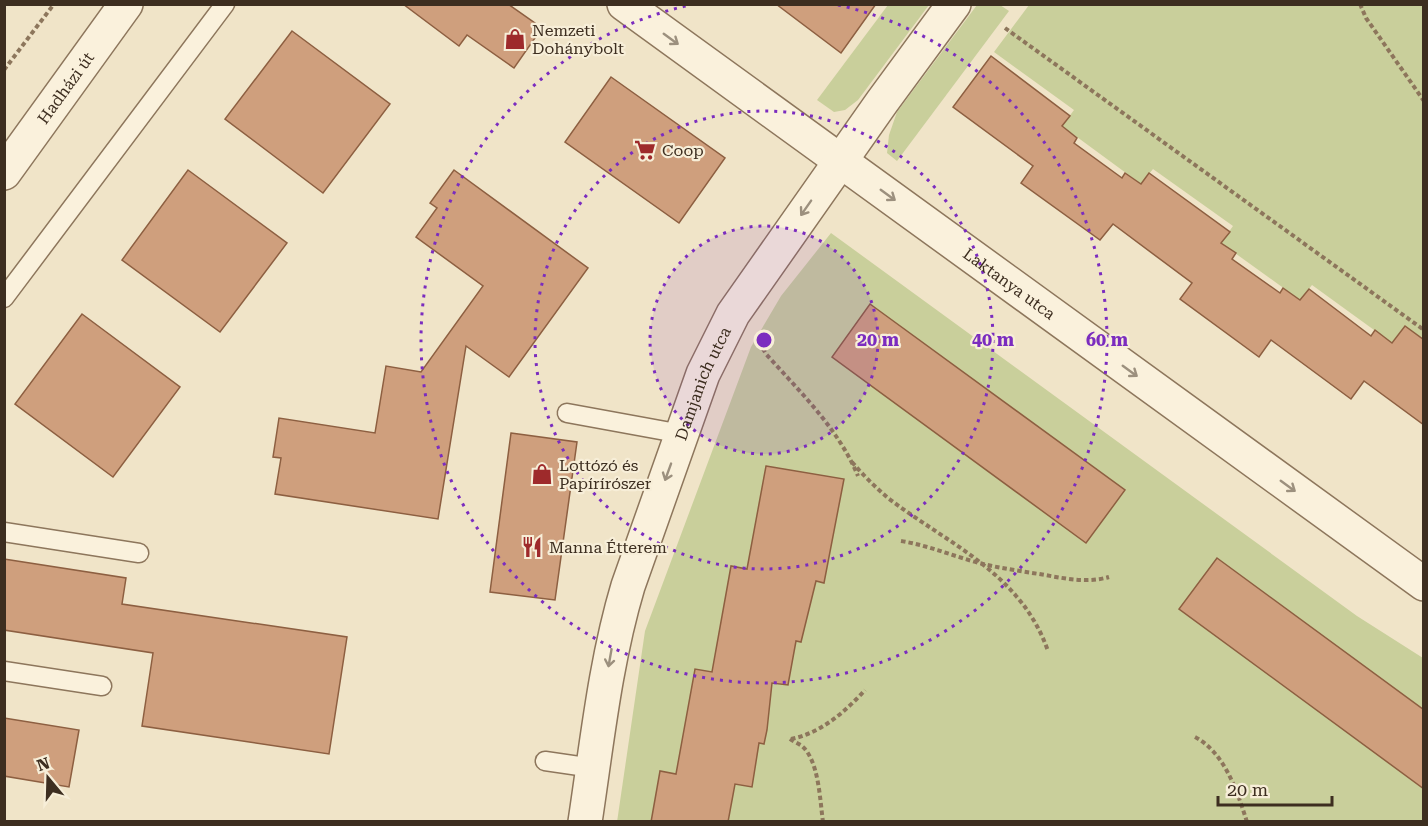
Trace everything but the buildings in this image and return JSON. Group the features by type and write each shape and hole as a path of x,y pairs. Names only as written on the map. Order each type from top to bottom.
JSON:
{"street":[{"name":"Hadházi út","path":"4,173 126,4"},
{"name":"Laktanya utca","path":"624,4 1424,584"},
{"name":"Damjanich utca","path":"585,822 606,679 619,616 711,355 732,314 840,160 954,4"}],"lane":[{"path":"4,298 225,4"},
{"path":"567,413 682,434"},
{"path":"4,532 139,553"},
{"path":"4,670 102,686"},
{"path":"545,761 593,768"}],"path":[{"path":"4,70 54,4"},
{"path":"1360,4 1366,18 1424,101"},
{"path":"1005,28 1424,330"},
{"path":"756,338 766,354 825,421 852,462 858,476"},
{"path":"852,462 887,497 984,563 1031,614 1048,651"},
{"path":"901,541 922,544 984,563 1066,579 1097,581 1109,577"},
{"path":"823,822 818,782 809,755 803,746 790,740 812,733 829,722 865,690"},
{"path":"1195,737 1204,742 1217,756 1232,782 1247,822"}],"green space":[{"path":"888,5 929,5 858,100 845,110 834,112 817,100"},
{"path":"977,5 1000,5 1009,11 897,161 887,153 889,135 897,112"},
{"path":"1029,5 1423,5 1423,340 1405,326 1392,343 1312,285 1300,300 1221,243 1233,226 1153,169 1141,184 1062,126 1074,110 994,52"},
{"path":"831,233 1357,616 1423,658 1423,821 617,822 645,631 751,347 781,296"}],"place":[{"name":"Nemzeti Dohánybolt","path":"515,39"},
{"name":"Coop","path":"645,150"},
{"name":"Lottózó és Papírírószer","path":"542,474"},
{"name":"Manna Étterem","path":"532,547"}]}
